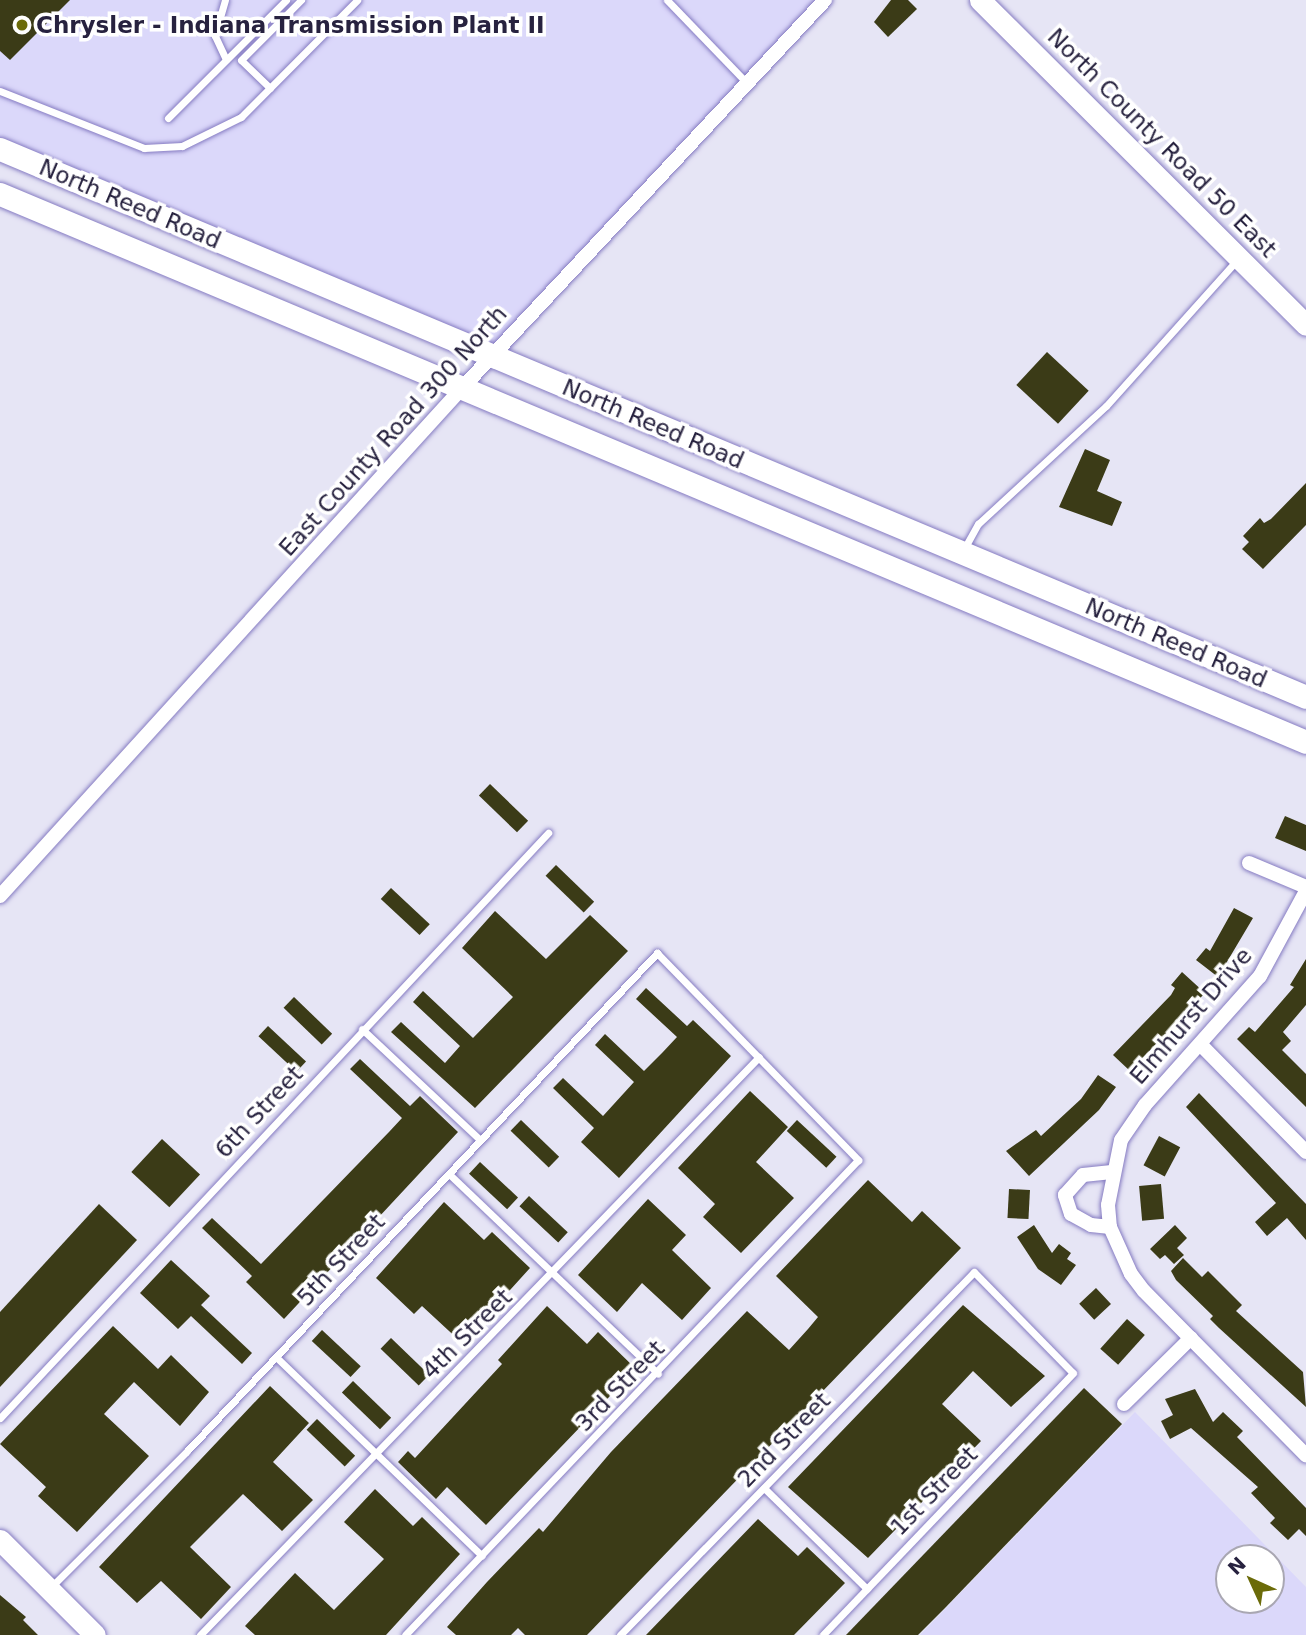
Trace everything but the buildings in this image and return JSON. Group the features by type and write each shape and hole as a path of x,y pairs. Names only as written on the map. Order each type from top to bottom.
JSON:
{"main road":[{"name":"North Reed Road","path":"0,149 1306,697"},
{"name":"North Reed Road","path":"0,194 1306,742"}],"street":[{"name":"East County Road 300 North","path":"0,896 463,387 825,0"},
{"name":"North County Road 50 East","path":"980,0 1306,325"},
{"path":"1249,863 1306,889"},
{"name":"Elmhurst Drive","path":"1110,1227 1112,1172 1121,1140 1145,1105 1260,976 1306,889"},
{"path":"1201,1045 1306,1152"},
{"path":"1112,1172 1083,1175 1065,1195 1071,1214 1091,1225 1110,1227 1131,1274 1306,1455"},
{"path":"1124,1404 1191,1338"},
{"path":"0,1540 95,1635"}],"lane":[{"path":"225,0 215,36 226,60"},
{"path":"168,118 286,0"},
{"path":"270,88 241,60 301,0"},
{"path":"0,91 102,134 160,150 216,133 241,117 357,0"},
{"path":"667,0 746,82"},
{"path":"961,553 978,524 1106,406 1240,258"},
{"name":"6th Street","path":"0,1418 548,833"},
{"name":"5th Street","path":"49,1589 276,1357 657,953 759,1058"},
{"path":"362,1029 480,1140"},
{"name":"3rd Street","path":"405,1635 659,1374 859,1160 759,1058"},
{"name":"4th Street","path":"200,1635 554,1273 759,1058"},
{"path":"449,1174 659,1374"},
{"name":"1st Street","path":"822,1635 1073,1373 975,1272"},
{"name":"2nd Street","path":"620,1635 975,1272"},
{"path":"276,1357 482,1556"},
{"path":"764,1488 867,1589"}],"shaded area":[{"path":"0,0 826,0 492,356 0,149"},
{"path":"1135,1412 1264,1544 1215,1544 1215,1614 1285,1614 1285,1566 1306,1587 1306,1635 920,1635"}],"place":[{"name":"Chrysler - Indiana Transmission Plant II","path":"22,25"}]}
